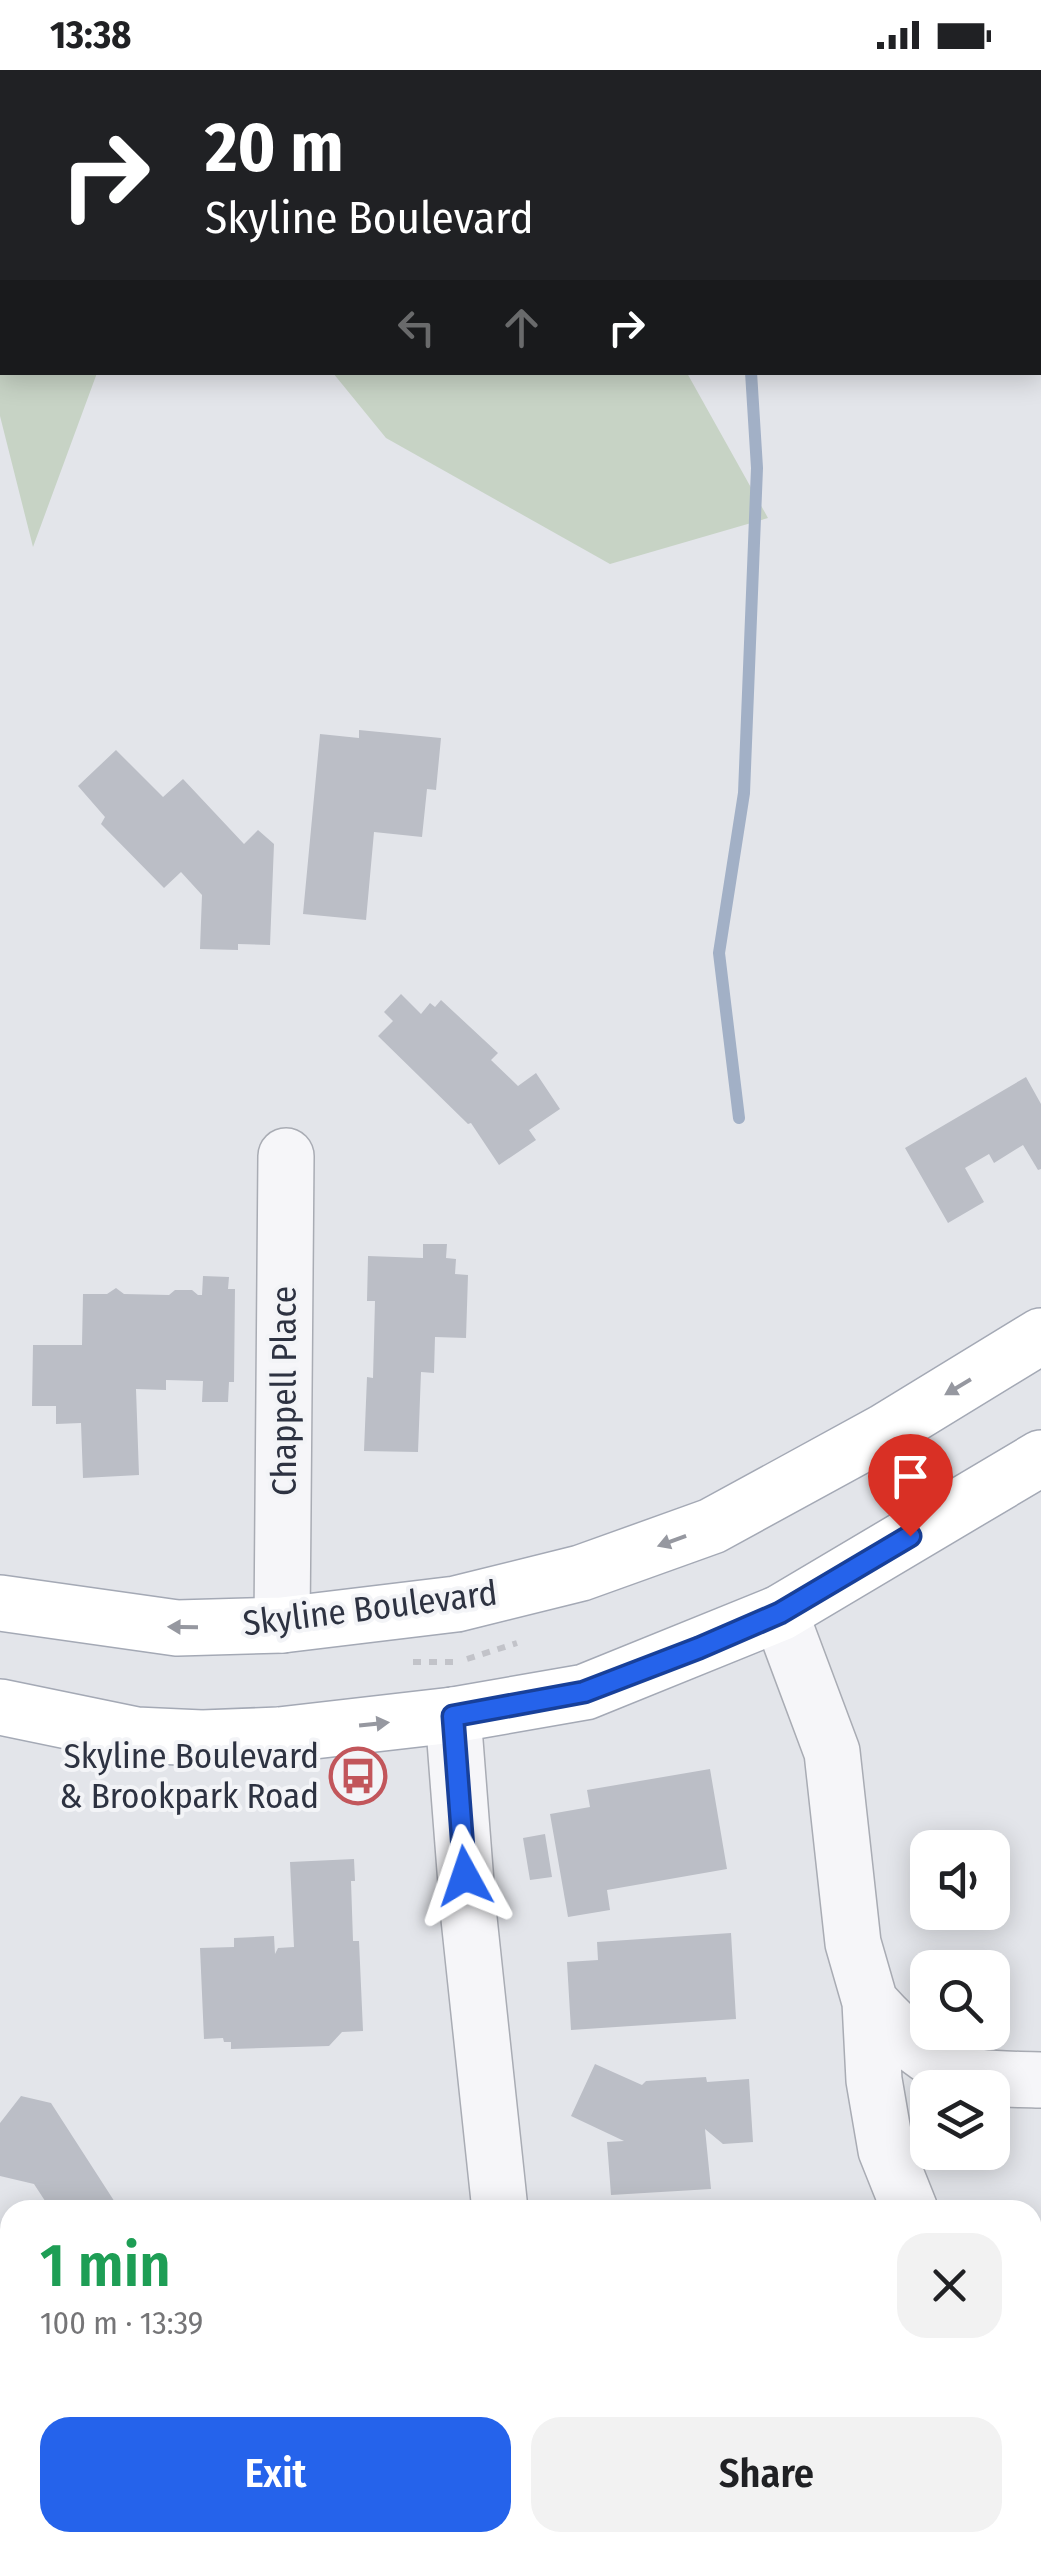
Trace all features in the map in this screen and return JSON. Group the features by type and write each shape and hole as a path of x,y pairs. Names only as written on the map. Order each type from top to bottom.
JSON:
{"main road":[{"name":"Skyline Boulevard","path":"0,1603 177,1628 282,1625 456,1604 581,1574 712,1526 884,1432 1041,1336"},
{"path":"0,1707 136,1735 202,1738 279,1735 453,1716 584,1692 780,1613 1041,1458"}],"street":[{"name":"Chappell Place","path":"282,1625 286,1156"},
{"path":"780,1613 832,1752 853,1943 870,2002 874,2080 886,2150 909,2200"},
{"path":"453,1716 468,1910 499,2200"},
{"path":"870,2002 892,2026 952,2070"},
{"path":"1010,2081 1041,2080"},
{"path":"916,2200 923,2170"}],"green space":[{"path":"0,375 96,375 33,547 0,416"},
{"path":"335,375 688,375 768,518 610,564 386,438"}],"building":[{"path":"359,730 441,738 436,790 427,789 422,837 374,832 366,920 303,914 320,734 359,738"},
{"path":"116,750 163,797 183,779 244,844 258,830 274,844 270,945 238,944 238,950 200,949 202,895 181,872 164,888 101,824 105,817 78,786"},
{"path":"401,994 421,1014 430,1003 435,1007 441,1000 498,1053 491,1060 518,1086 536,1073 560,1109 529,1130 536,1140 499,1165 471,1123 378,1036 393,1021 384,1012"},
{"path":"1026,1077 1041,1104 1041,1169 1023,1145 994,1163 989,1154 965,1168 984,1202 948,1223 905,1148"},
{"path":"423,1244 447,1244 446,1258 456,1259 455,1274 468,1275 466,1338 435,1337 434,1373 421,1372 418,1452 364,1451 367,1377 373,1378 375,1301 367,1301 368,1256 423,1258"},
{"path":"203,1276 229,1277 228,1289 235,1289 234,1382 229,1382 228,1402 202,1402 203,1381 166,1380 166,1390 136,1389 139,1475 83,1478 81,1423 56,1424 56,1406 32,1406 33,1345 82,1345 83,1294 107,1294 116,1288 124,1294 169,1295 175,1290 192,1290 202,1295"},
{"path":"710,1769 727,1869 607,1890 610,1910 568,1917 550,1814 590,1807 587,1790"},
{"path":"545,1834 552,1877 530,1880 523,1838"},
{"path":"354,1859 353,1941 359,1941 363,2031 342,2032 329,2046 231,2049 231,2042 224,2042 223,2038 204,2039 200,1948 234,1947 234,1938 274,1936 275,1954 278,1948 294,1947 290,1862"},
{"path":"731,1933 736,2019 571,2030 567,1962 598,1960 597,1942"},
{"path":"595,2064 642,2085 646,2081 706,2077 707,2082 749,2079 753,2142 723,2144 705,2129 711,2189 611,2195 607,2142 624,2141 571,2116"},
{"path":"21,2096 51,2103 114,2200 44,2200 34,2184 0,2176 0,2123"}],"waterway":[{"path":"739,1118 719,953 744,793 757,468 751,375"}],"place":[{"name":"Skyline Boulevard & Brookpark Road","path":"358,1776"}],"route":[{"path":"465,1876 453,1716 584,1692 699,1648 780,1613 910,1536"}]}
